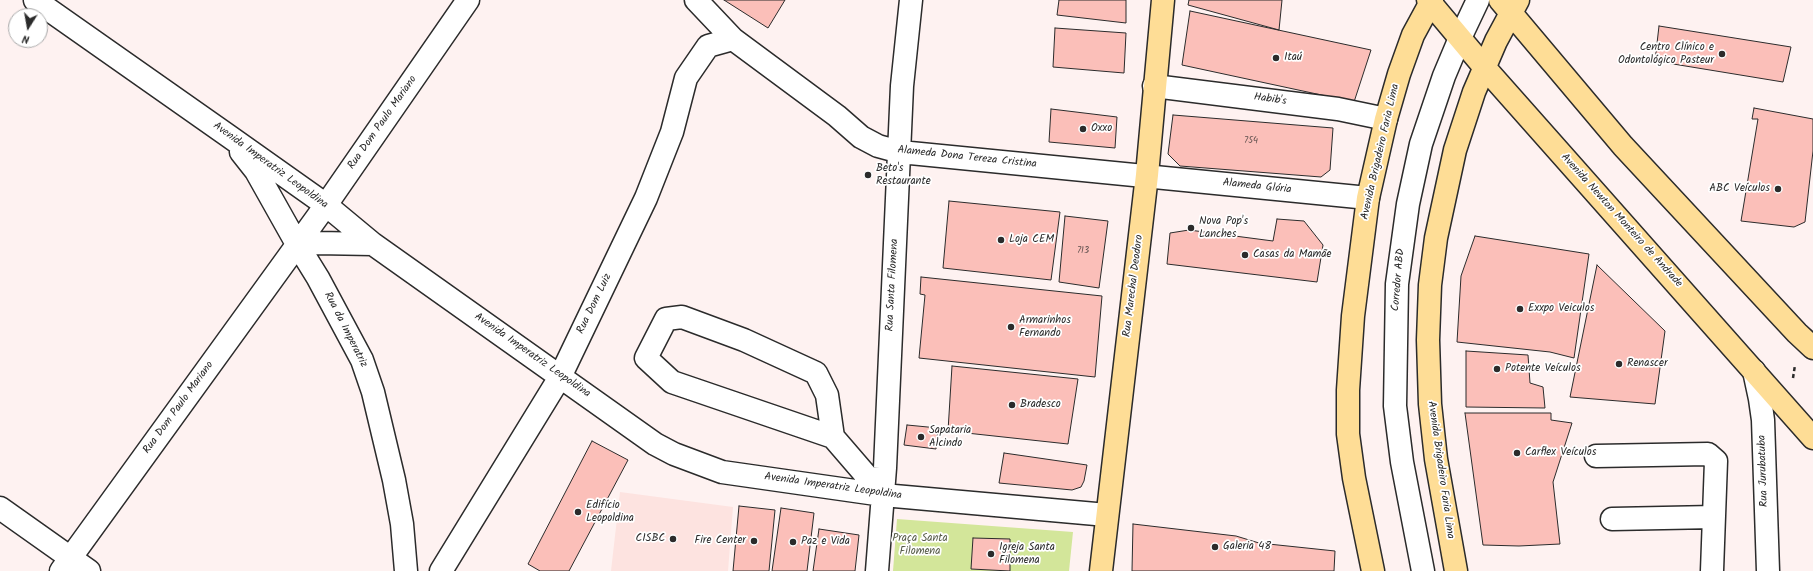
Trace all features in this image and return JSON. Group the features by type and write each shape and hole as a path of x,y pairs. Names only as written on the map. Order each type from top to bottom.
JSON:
{"main road":[{"name":"Rua Marechal Deodoro","path":"1101,571 1147,175 1163,0"},
{"name":"Avenida Newton Monteiro de Andrade","path":"1430,1 1485,68 1813,438"},
{"name":"Avenida Brigadeiro Faria Lima","path":"1374,571 1354,478 1348,434 1348,397 1354,316 1368,198 1386,119 1399,74 1413,35 1430,1"},
{"name":"Avenida Brigadeiro Faria Lima","path":"1456,571 1436,459 1430,404 1428,340 1430,285 1436,238 1455,150 1474,92 1496,41 1509,4"},
{"path":"1509,4 1623,146 1786,322 1804,354"}],"street":[{"name":"Avenida Imperatriz Leopoldina","path":"35,0 230,136 326,206 373,244 655,444 696,463 722,472 883,495 1107,515"},
{"name":"Rua Dom Paulo Mariano","path":"65,565 326,206 468,0"},
{"name":"Alameda Dona Tereza Cristina","path":"696,0 733,39 837,116 861,137 878,146 900,152 1147,175"},
{"name":"Rua Santa Filomena","path":"877,571 883,495 900,152 911,88 911,0"},
{"name":"Corredor ABD","path":"1423,571 1402,462 1395,406 1397,284 1408,204 1421,144 1444,76 1478,0"},
{"name":"Rua Dom Luiz","path":"441,571 560,377 646,198 672,132 686,78 708,46 733,39"},
{"name":"Habib's","path":"1154,86 1338,110 1386,119"},
{"name":"Rua da Imperatriz","path":"230,136 256,171 318,278 362,360 373,392 394,480 402,524 406,571"},
{"name":"Alameda Glória","path":"1147,175 1368,198"},
{"path":"297,244 373,244"},
{"path":"833,437 827,395 816,373 744,340 682,317 666,319 646,358 672,382 833,437 883,495"},
{"name":"Rua Jurubatuba","path":"1754,371 1763,420 1768,571"},
{"path":"1596,456 1708,454 1716,461 1712,571"},
{"path":"0,508 65,565 89,571"},
{"path":"1612,520 1714,517"}],"path":[{"path":"1793,382 1804,354"}],"shaded area":[{"name":"CISBC","path":"620,492 733,507 728,571 611,571"}],"green space":[{"name":"Praça Santa Filomena","path":"897,519 1073,532 1069,571 893,571"}],"building":[{"path":"724,0 785,0 768,28"},
{"path":"1059,0 1126,0 1126,23 1057,15"},
{"path":"1189,0 1282,0 1279,30 1188,5"},
{"name":"Itaú","path":"1190,11 1371,50 1354,102 1182,65"},
{"name":"Centro Clínico e Odontológico Pasteur","path":"1659,26 1791,47 1783,82 1655,61"},
{"path":"1055,28 1126,33 1124,73 1053,67"},
{"name":"ABC Veículos","path":"1754,108 1813,119 1813,151 1805,222 1794,227 1741,221 1758,119 1752,119"},
{"name":"Oxxo","path":"1051,109 1117,117 1115,148 1049,142"},
{"path":"1173,115 1333,128 1330,170 1321,177 1180,166 1168,154"},
{"name":"Loja CEM","path":"949,201 1060,212 1051,280 943,268"},
{"name":"Loja CEM","path":"1065,216 1108,221 1099,288 1059,282"},
{"name":"Casas da Mamãe","path":"1277,219 1304,221 1323,245 1317,282 1167,264 1170,233 1189,230 1273,241"},
{"name":"Exxpo Veiculos","path":"1475,236 1589,254 1574,358 1550,352 1457,342 1461,276"},
{"name":"Renascer","path":"1597,265 1665,331 1655,404 1570,397"},
{"name":"Armarinhos Fernando","path":"921,277 1102,296 1095,377 919,358 925,295 920,294"},
{"name":"Potente Veículos","path":"1466,351 1528,355 1530,383 1543,387 1545,408 1466,407"},
{"name":"Bradesco","path":"952,366 1078,379 1068,444 948,431"},
{"name":"Carflex Veículos","path":"1465,413 1551,413 1551,420 1572,423 1553,482 1560,544 1519,546 1483,545"},
{"name":"Sapataria Alcindo","path":"907,425 938,428 936,449 904,445"},
{"name":"Edifício Leopoldina","path":"592,441 628,460 569,571 540,571 528,564"},
{"path":"1004,453 1087,465 1084,481 1081,487 1072,490 999,483"},
{"name":"Fire Center","path":"739,506 775,510 769,571 733,571"},
{"name":"Paz e Vida","path":"781,508 814,513 807,571 772,571"},
{"name":"Galeria 48","path":"1133,524 1236,536 1259,543 1335,551 1334,571 1132,571"},
{"path":"819,529 859,535 855,571 813,571"},
{"name":"Igreja Santa Filomena","path":"973,538 1010,539 1010,571 971,569"}],"place":[{"name":"Centro Clínico e Odontológico Pasteur","path":"1722,54"},
{"name":"Itaú","path":"1276,58"},
{"name":"Oxxo","path":"1083,129"},
{"name":"Beto's Restaurante","path":"868,175"},
{"name":"ABC Veículos","path":"1778,189"},
{"name":"Nova Pop's Lanches","path":"1191,228"},
{"name":"Loja CEM","path":"1001,240"},
{"name":"Casas da Mamãe","path":"1245,255"},
{"name":"Exxpo Veiculos","path":"1520,309"},
{"name":"Armarinhos Fernando","path":"1011,327"},
{"name":"Renascer","path":"1619,364"},
{"name":"Potente Veículos","path":"1497,369"},
{"name":"Bradesco","path":"1012,405"},
{"name":"Sapataria Alcindo","path":"921,437"},
{"name":"Carflex Veículos","path":"1517,453"},
{"name":"Edifício Leopoldina","path":"578,512"},
{"name":"CISBC","path":"673,539"},
{"name":"Fire Center","path":"754,541"},
{"name":"Paz e Vida","path":"793,542"},
{"name":"Galeria 48","path":"1215,547"},
{"name":"Igreja Santa Filomena","path":"991,554"}]}
